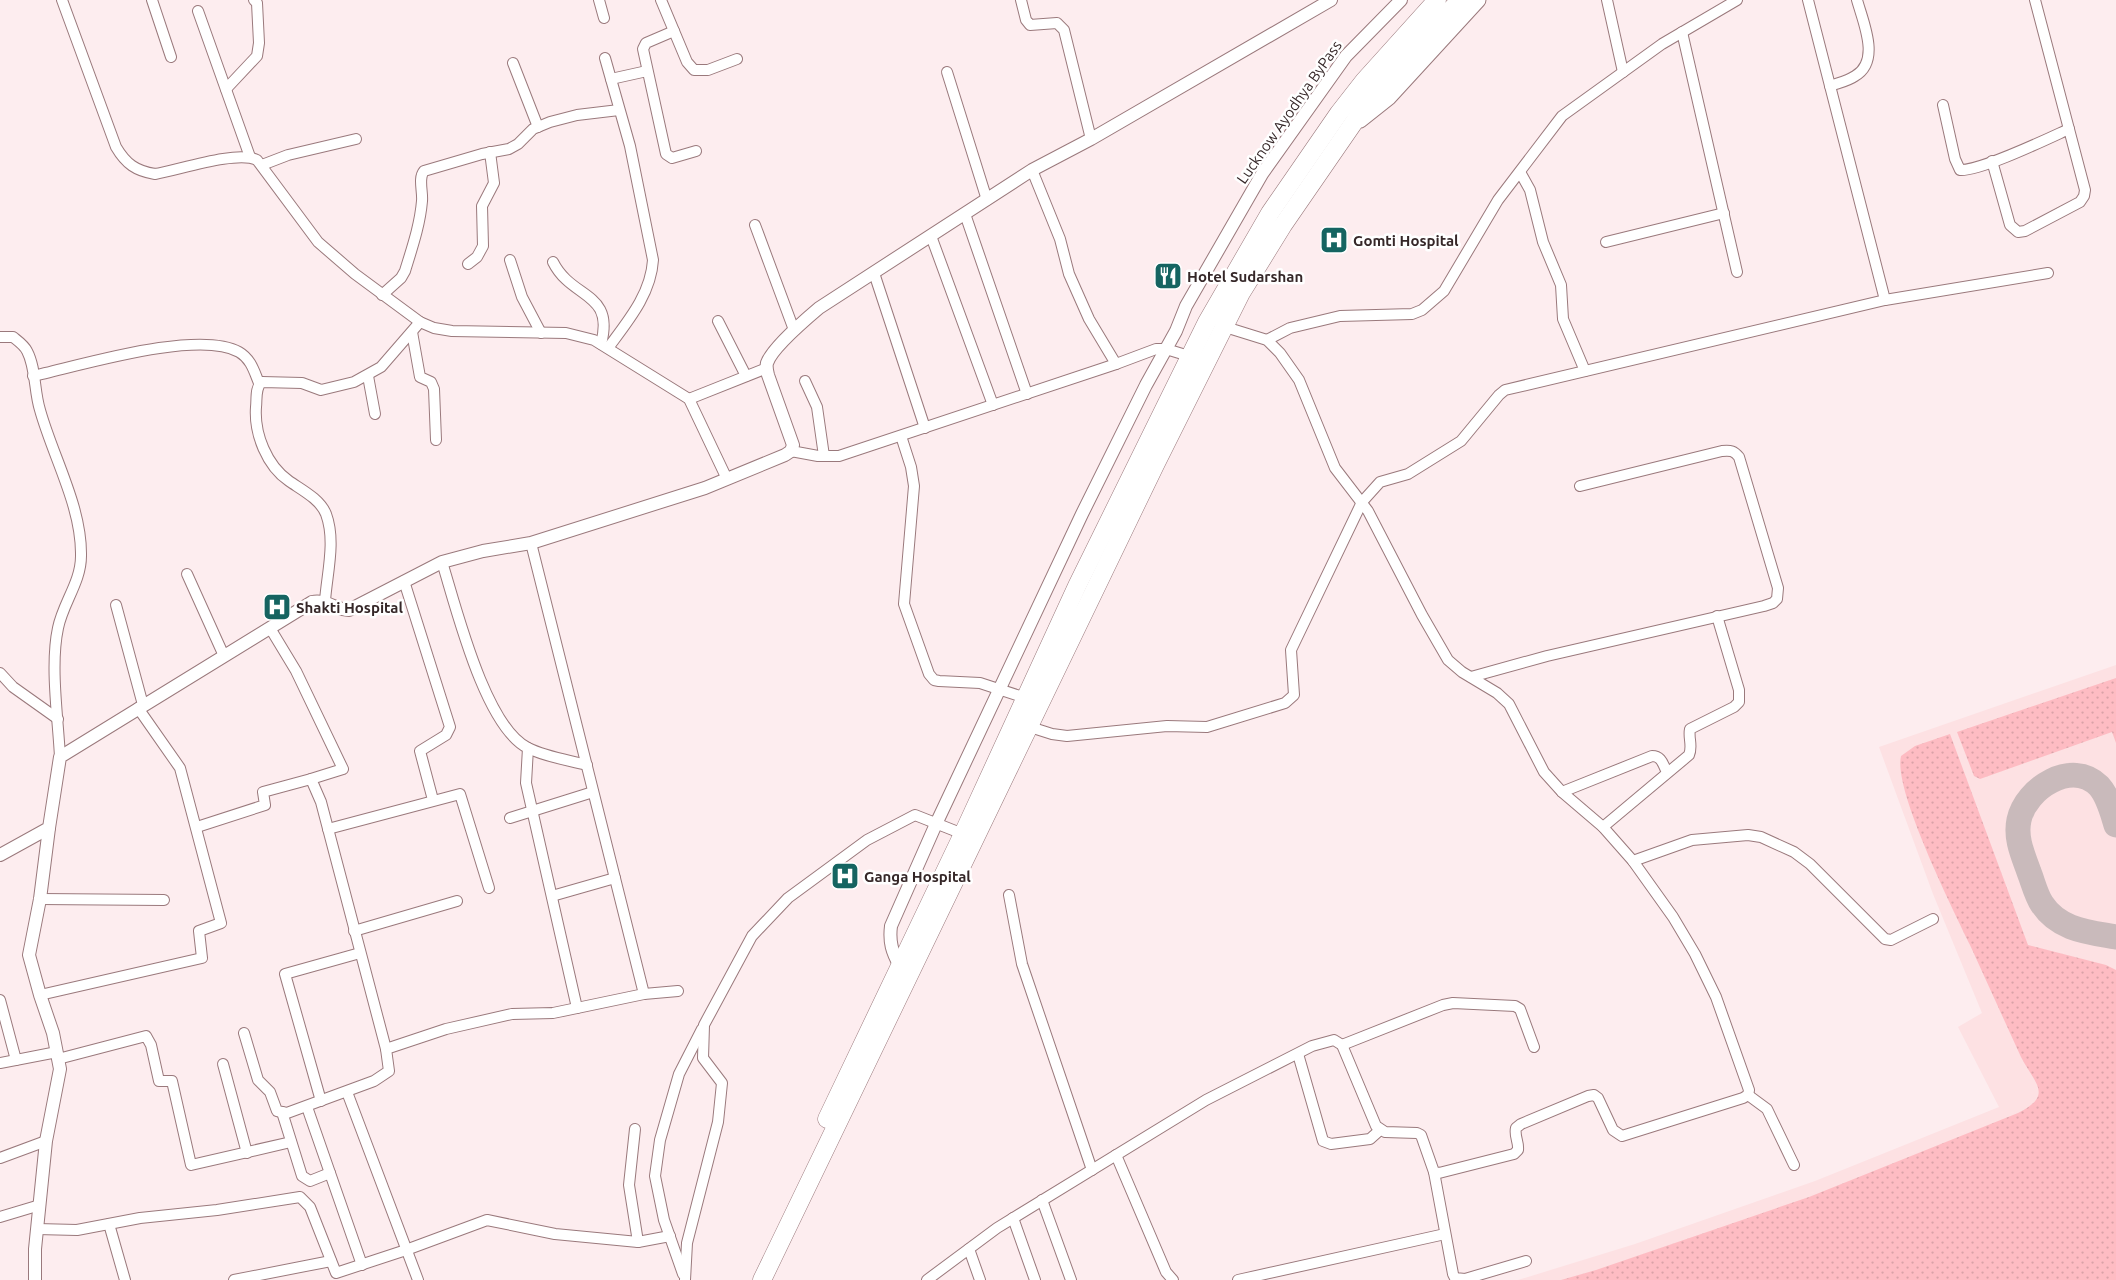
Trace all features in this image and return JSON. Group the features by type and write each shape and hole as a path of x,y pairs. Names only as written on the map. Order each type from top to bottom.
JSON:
{"highway":[{"path":"751,1280 963,834 1077,586 1207,322 1270,213 1339,113 1364,81 1436,0"},
{"path":"762,1280 1155,465 1241,293 1283,225 1378,90 1460,0"}],"main road":[{"path":"1350,128 1389,97 1478,0"}],"street":[{"path":"62,0 116,147 123,159 131,167 155,174 236,157 250,157 262,165 287,202 318,242 382,295 420,322 434,328 452,331 577,334 605,346 689,399 727,479"},
{"path":"152,0 170,57"},
{"path":"226,89 257,56 259,44 257,4 254,0"},
{"path":"599,0 604,18"},
{"path":"661,0 687,62 694,70 708,70 737,59"},
{"path":"1021,0 1026,20 1030,25 1057,23 1064,30 1091,139"},
{"path":"60,757 312,602 325,601 342,610 349,610 442,562 483,551 520,547 705,488 785,455 791,451 793,445 766,368 770,357 794,330 819,308 1032,170 1091,139 1331,0"},
{"name":"Lucknow Ayodhya ByPass","path":"900,966 892,951 891,926 936,824 1082,514 1186,306 1262,174 1346,56 1401,0"},
{"path":"1607,0 1623,72"},
{"path":"1267,340 1290,328 1340,316 1412,314 1422,310 1444,291 1488,216 1562,116 1682,32 1737,0"},
{"path":"1808,0 1885,300"},
{"path":"1830,86 1856,76 1862,71 1868,58 1868,38 1857,0"},
{"path":"1992,161 2010,225 2018,232 2025,231 2080,202 2084,196 2085,190 2035,0"},
{"path":"198,11 250,157"},
{"path":"674,31 643,46 647,71 666,154 672,158 696,151"},
{"path":"1682,32 1737,272"},
{"path":"605,58 630,146 653,260 652,274 647,289 605,346"},
{"path":"514,63 538,126"},
{"path":"611,79 647,71"},
{"path":"947,72 987,200"},
{"path":"1943,106 1955,159 1960,170 1966,170 1992,161 2069,130"},
{"path":"382,295 406,271 420,219 422,174 429,169 490,152 509,149 518,144 529,132 538,126 577,115 619,110"},
{"path":"262,165 288,155 356,139"},
{"path":"468,264 477,257 483,246 482,206 494,183 490,152"},
{"path":"1032,170 1060,238 1069,274 1092,326 1116,364"},
{"path":"1520,172 1530,190 1543,242 1561,286 1563,319 1585,371"},
{"path":"1606,242 1724,213"},
{"path":"965,214 1026,394"},
{"path":"755,225 794,330"},
{"path":"931,236 993,405"},
{"path":"510,260 522,297 541,333"},
{"path":"553,262 563,278 599,306 605,322 605,346"},
{"path":"874,273 925,428"},
{"path":"1030,726 1052,734 1067,736 1167,726 1207,727 1285,703 1292,699 1294,695 1291,650 1362,502 1380,482 1408,474 1460,441 1499,395 1506,390 1885,300 2048,273"},
{"path":"718,321 746,376"},
{"path":"259,383 302,383 321,390 354,382 368,376 381,366 420,322"},
{"path":"1207,322 1267,340 1280,353 1299,380 1335,468 1362,502 1448,660 1497,693 1509,704 1539,766 1562,792 1603,827 1632,861 1673,917 1708,980 1748,1084 1748,1095"},
{"path":"412,332 420,377 431,382 434,389 436,440"},
{"path":"0,337 13,337 27,351 41,416 76,514 81,538 80,567 58,629 56,668 60,757 30,955 40,995 53,1033 60,1069 46,1141 37,1230 35,1280"},
{"path":"33,376 171,347 218,345 230,348 248,360 259,383 256,413 264,449 281,474 317,501 325,512 329,524 331,535 325,601"},
{"path":"791,451 824,456 839,456 1116,364 1148,351 1166,349 1189,356"},
{"path":"689,399 766,368"},
{"path":"368,376 375,414"},
{"path":"805,381 817,407 824,456"},
{"path":"901,436 911,467 914,486 904,604 930,674 934,680 974,682 1026,698"},
{"path":"1471,677 1548,656 1773,603 1777,599 1778,594 1736,452 1730,450 1722,451 1580,486"},
{"path":"531,543 644,994"},
{"path":"442,562 484,689 514,739 528,748 586,765"},
{"path":"187,574 224,656"},
{"path":"404,581 450,727 446,735 422,748 420,751 433,800"},
{"path":"40,995 202,958 199,931 221,923 180,768 140,707 116,605"},
{"path":"1603,827 1689,755 1692,748 1688,735 1690,729 1734,707 1739,702 1739,690 1717,616"},
{"path":"197,827 265,805 263,792 343,769 296,671 270,628"},
{"path":"0,673 23,694 58,719"},
{"path":"528,748 526,783 577,1008"},
{"path":"1562,792 1652,756 1657,756 1661,760 1667,772"},
{"path":"244,1033 258,1080 270,1092 277,1110 282,1112 287,1113 321,1102 374,1081 389,1071 386,1049 321,802 312,779"},
{"path":"510,818 593,792"},
{"path":"328,829 460,794 489,888"},
{"path":"685,1280 670,1236 655,1176 660,1140 680,1074 752,936 788,898 868,840 915,815 963,834"},
{"path":"0,855 48,828"},
{"path":"1632,861 1692,840 1748,835 1762,837 1794,852 1810,864 1885,939 1891,940 1933,919"},
{"path":"552,896 615,878"},
{"path":"1009,895 1022,964 1092,1170"},
{"path":"40,899 164,900"},
{"path":"354,931 457,900"},
{"path":"321,1102 285,974 360,953"},
{"path":"386,1049 446,1028 503,1016 554,1013 644,994 678,990"},
{"path":"0,1000 16,1060"},
{"path":"1342,1045 1434,1008 1452,1003 1515,1006 1520,1009 1534,1047"},
{"path":"685,1280 687,1243 718,1122 722,1083 703,1058 704,1025"},
{"path":"0,1064 58,1055 146,1036 151,1045 159,1080 172,1081 191,1165 291,1142"},
{"path":"927,1280 1013,1218 1206,1100 1312,1046 1334,1040 1342,1045 1376,1126 1385,1132 1417,1133 1421,1135 1434,1172 1452,1274 1460,1280 1526,1261"},
{"path":"1298,1054 1323,1141 1331,1144 1370,1139 1380,1130"},
{"path":"223,1064 247,1153"},
{"path":"347,1092 418,1280"},
{"path":"1434,1172 1439,1173 1514,1154 1519,1146 1515,1134 1516,1128 1588,1096 1594,1095 1598,1098 1613,1130 1622,1136 1730,1103 1748,1095"},
{"path":"1748,1095 1767,1109 1794,1165"},
{"path":"307,1107 362,1265"},
{"path":"282,1112 302,1176 310,1181 330,1173"},
{"path":"635,1129 629,1185 638,1242"},
{"path":"0,1158 46,1141"},
{"path":"1116,1155 1166,1272 1174,1280"},
{"path":"37,1230 77,1230 140,1218 217,1210 300,1197 310,1207 336,1273 487,1220 555,1234 638,1242 670,1236"},
{"path":"1042,1200 1072,1280"},
{"path":"0,1217 40,1205"},
{"path":"1013,1218 1035,1280"},
{"path":"109,1224 125,1280"},
{"path":"1238,1280 1445,1234"},
{"path":"969,1249 980,1280"},
{"path":"234,1280 332,1261"}],"shaded area":[{"path":"2116,665 2116,1280 1518,1280 1635,1244 1815,1181 1999,1107 1958,1027 1982,1013 1933,894 1879,747"},
{"path":"2116,678 2116,743 2112,732 1980,779 1974,776 1957,732"},
{"path":"1950,734 2028,945 2106,965 2116,970 2116,1280 1561,1280 1596,1270 1809,1197 2018,1113 2029,1107 2036,1100 2038,1088 2036,1082 2021,1057 1926,850 1906,795 1901,772 1901,756 1915,746"}],"taxiway":[{"path":"2116,825 2107,799 2099,786 2088,778 2076,775 2064,776 2040,788 2023,808 2018,827 2022,853 2036,893 2049,913 2066,925 2116,937"}],"place":[{"name":"Gomti Hospital","path":"1334,240"},
{"name":"Hotel Sudarshan","path":"1168,276"},
{"name":"Shakti Hospital","path":"277,607"},
{"name":"Ganga Hospital","path":"845,876"}]}
